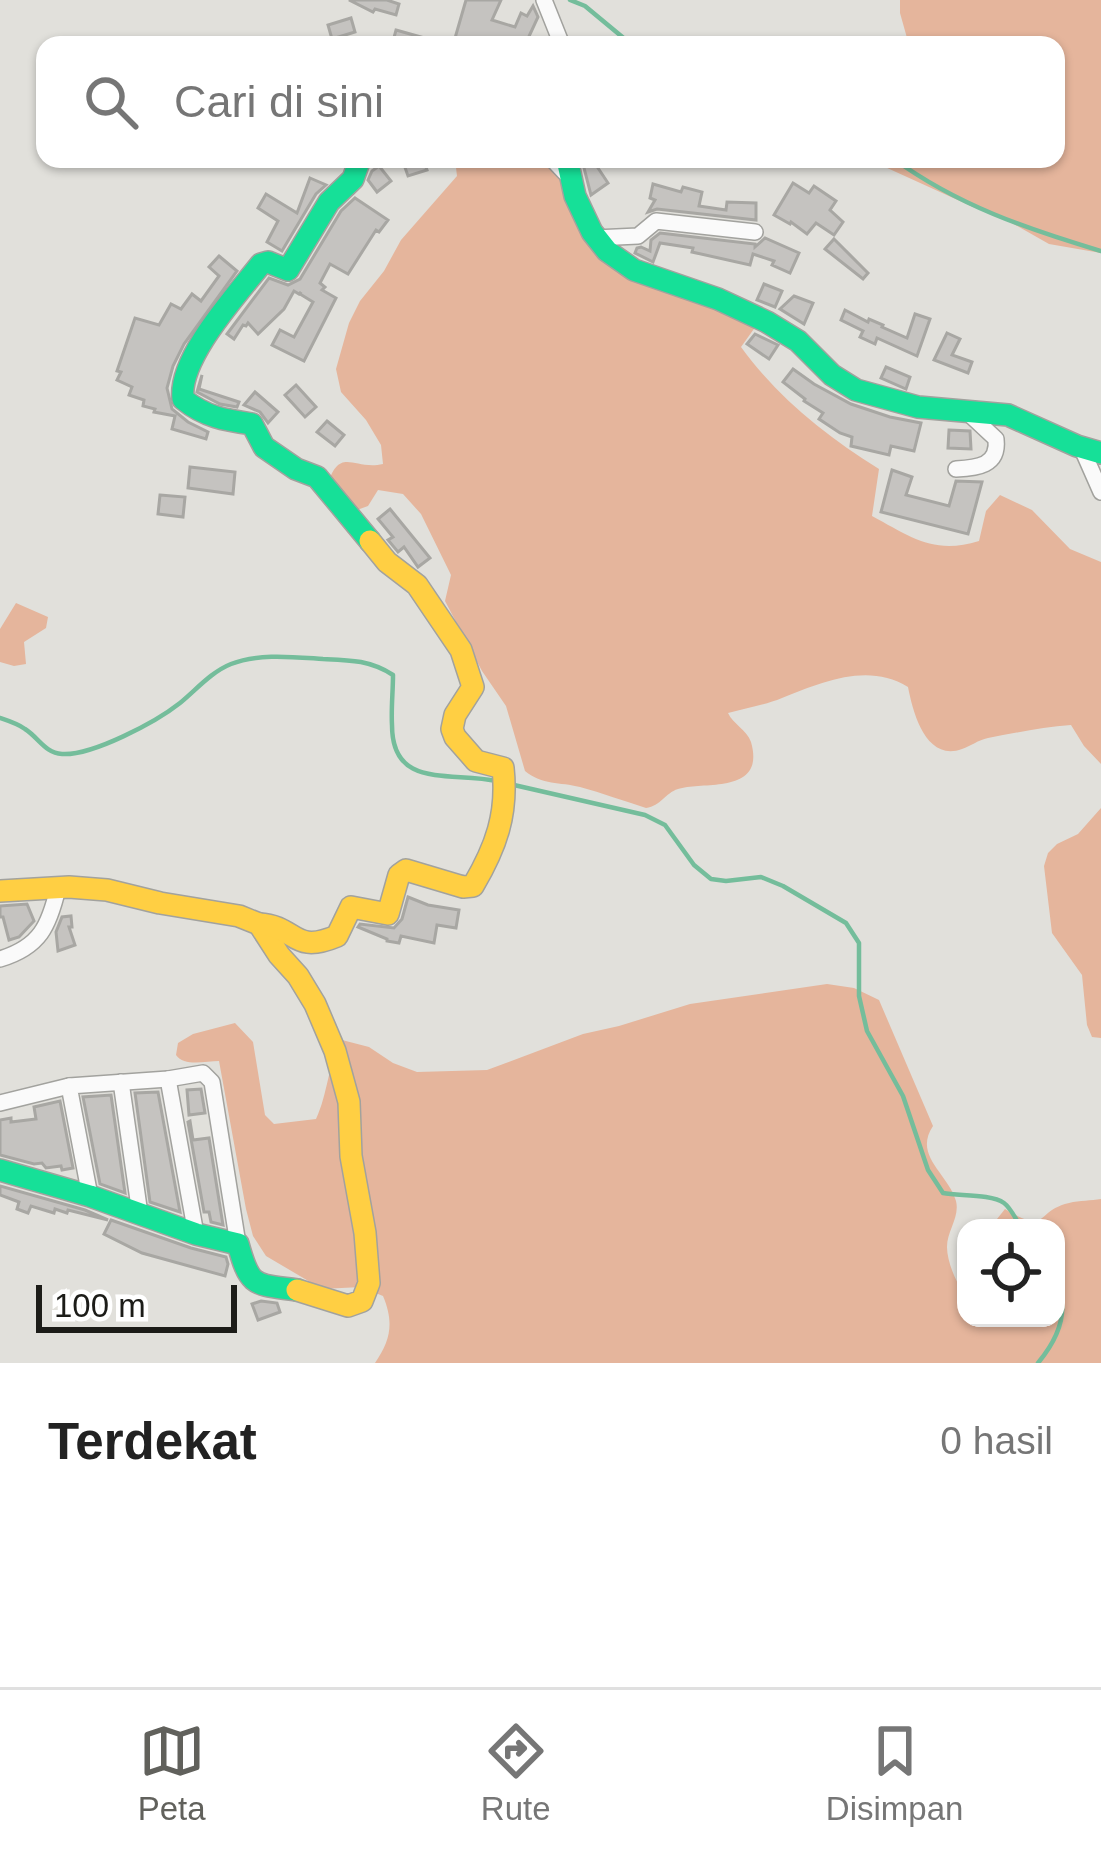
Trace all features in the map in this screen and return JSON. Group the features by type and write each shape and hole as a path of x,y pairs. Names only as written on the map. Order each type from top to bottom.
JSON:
{"street":[{"path":"544,0 558,36"},
{"path":"0,891 107,890 274,924 295,941 312,946 336,937 351,907 388,914 399,875 406,870 473,886 501,833 505,779 497,764 477,761 454,736 453,715 473,687 461,650 417,586 387,562 317,477 264,447 251,424 221,421 188,403 182,394 182,383 204,341 261,264 288,270 329,202 353,179 357,168"},
{"path":"568,168 596,238 628,266 734,305 792,336 843,384 884,400 1008,415 1047,429 1091,451 1101,492"},
{"path":"596,238 638,236 656,221 755,232"},
{"path":"956,469 986,465 996,451 996,439 966,411"},
{"path":"0,959 39,938 52,914 58,888"},
{"path":"0,1103 68,1086 203,1073 212,1082 246,1273 258,1285 304,1291 348,1306 362,1301 369,1283 351,1156 349,1102 335,1052 307,990 259,924"},
{"path":"168,1079 196,1234"},
{"path":"121,1082 140,1214"},
{"path":"68,1086 90,1196"},
{"path":"0,1169 238,1244"}],"shaded area":[{"path":"900,0 1101,0 1101,253 1049,244 1003,218 887,168 1065,168 1065,36 906,36"},
{"path":"456,168 566,168 616,269 756,326 741,347 756,366 804,415 879,469 872,516 923,542 963,545 979,541 986,511 1000,495 1032,510 1070,549 1101,562 1101,764 1071,725 988,738 962,749 939,748 923,733 908,687 861,675 728,713 751,742 750,771 730,782 678,789 651,807 545,781 525,771 506,706 445,601 451,575 421,514 403,494 378,490 368,506 357,510 326,490 342,463 383,464 381,445 341,392 336,369 349,323 401,240 457,176"},
{"path":"16,603 48,617 46,628 24,642 26,664 14,666 0,662 0,629"},
{"path":"1101,808 1101,1038 1092,1037 1087,1025 1082,975 1052,933 1044,866 1048,853 1078,834"},
{"path":"827,984 854,988 879,1000 933,1126 929,1156 956,1201 947,1252 957,1281 957,1327 1065,1327 1065,1219 1041,1219 1073,1202 1101,1199 1101,1363 375,1363 389,1331 383,1296 361,1287 322,1289 266,1256 253,1236 246,1209 219,1061 190,1062 176,1055 178,1043 193,1034 235,1023 253,1042 265,1115 274,1124 316,1119 342,1040 369,1047 417,1072 487,1070 583,1034 690,1004"},
{"path":"1005,1209 1024,1219 997,1219"}],"building":[{"path":"349,0 399,4 396,15 373,12"},
{"path":"466,0 501,0 492,20 515,27 521,13 527,16 533,6 538,17 529,36 456,36"},
{"path":"351,18 355,32 331,36 328,25"},
{"path":"381,168 391,181 377,192 368,180 372,171"},
{"path":"405,168 426,168 427,170 408,176"},
{"path":"584,168 598,168 608,183 591,195"},
{"path":"310,178 326,185 282,251 267,242 278,221 258,208 266,194 297,213"},
{"path":"793,183 809,193 814,186 836,201 830,210 843,222 834,235 816,223 807,234 774,215"},
{"path":"653,184 702,192 699,206 726,210 727,202 756,203 756,220 657,209 648,212 655,200 650,198"},
{"path":"355,198 388,220 376,230 348,274 330,264 320,283 325,287 322,290 336,298 304,361 272,345 280,330 294,337 313,302 301,292 294,291 284,309 258,334 248,323 234,339 227,334 269,278 288,285 300,279 341,211"},
{"path":"660,233 755,247 765,238 799,253 790,273 753,254 750,265 660,243 653,262 635,253 641,247 650,251 651,240"},
{"path":"834,239 868,273 863,279 825,249"},
{"path":"219,256 237,271 184,344 167,388 172,409 208,432 206,439 172,429 175,416 143,406 144,400 129,395 132,387 117,380 121,372 117,371 135,318 159,325 171,304 181,309 192,294 201,301 219,276 209,267"},
{"path":"764,284 782,291 775,307 757,300"},
{"path":"794,296 813,303 804,324 780,309"},
{"path":"845,310 907,338 915,314 930,319 917,356 877,338 875,344 860,337 863,331 841,320"},
{"path":"947,333 960,339 952,355 972,362 968,373 934,360"},
{"path":"755,334 778,345 769,359 747,344"},
{"path":"886,367 910,377 906,389 881,378"},
{"path":"793,369 851,404 921,423 914,451 891,446 889,455 851,446 852,437 819,419 823,413 783,382"},
{"path":"202,375 199,389 239,402 237,407 197,392"},
{"path":"296,385 316,407 305,417 285,395"},
{"path":"255,392 278,412 268,423 260,412 244,405"},
{"path":"327,421 344,435 335,446 317,432"},
{"path":"949,430 970,431 971,449 948,448"},
{"path":"190,467 235,472 233,494 188,488"},
{"path":"892,470 912,477 906,495 949,506 956,481 982,482 968,534 881,512"},
{"path":"160,495 185,497 183,517 158,514"},
{"path":"390,509 430,558 418,567 404,547 398,552 388,540 393,537 378,519"},
{"path":"408,897 459,910 456,928 437,925 434,943 401,936 399,943 358,927 394,928"},
{"path":"27,904 34,921 19,937 9,940 0,906"},
{"path":"71,916 75,945 58,951 56,932 62,917"},
{"path":"201,1089 205,1113 189,1115 187,1090"},
{"path":"158,1092 180,1212 150,1202 135,1093"},
{"path":"111,1095 125,1193 100,1184 83,1097"},
{"path":"60,1101 73,1168 46,1168 42,1163 0,1155 0,1120 36,1119 34,1107"},
{"path":"190,1121 193,1140 209,1138 223,1225 211,1222 209,1212 204,1212"},
{"path":"0,1186 108,1220 31,1206 28,1213 17,1209 19,1202 0,1195"},
{"path":"111,1220 226,1257 225,1276 142,1253 104,1234"},
{"path":"277,1303 280,1312 258,1320 252,1304"}],"waterway":[{"path":"570,0 585,6 621,36"},
{"path":"908,168 993,214 1101,251"},
{"path":"0,718 22,727 51,751 75,753 106,744 156,719 231,664 276,657 351,661 393,675 392,725 402,760 427,774 497,781"},
{"path":"514,785 645,815 665,825 694,865 711,879 761,877 846,923 859,943 859,996 867,1031 903,1096 928,1170 943,1193 998,1200 1016,1219"},
{"path":"1038,1363 1059,1327"}],"traffic: fast":[{"path":"357,168 353,179 329,202 288,270 261,264 224,310 190,365 183,399 207,414 252,424 264,447 317,477 370,541"},
{"path":"569,168 575,196 607,251 634,270 767,322 798,341 832,375 856,390 918,407 1008,415 1101,453"},
{"path":"0,1170 238,1244 246,1269 256,1281 297,1290"}],"traffic: slow":[{"path":"259,924 303,941 322,941 337,936 351,907 388,914 399,875 406,870 473,886 498,830 503,768 476,761 452,729 473,687 461,650 417,585 387,562 370,541"},
{"path":"0,891 107,890 239,916 259,924 298,976 335,1051 349,1102 351,1156 369,1283 362,1301 348,1306 297,1290"}]}
